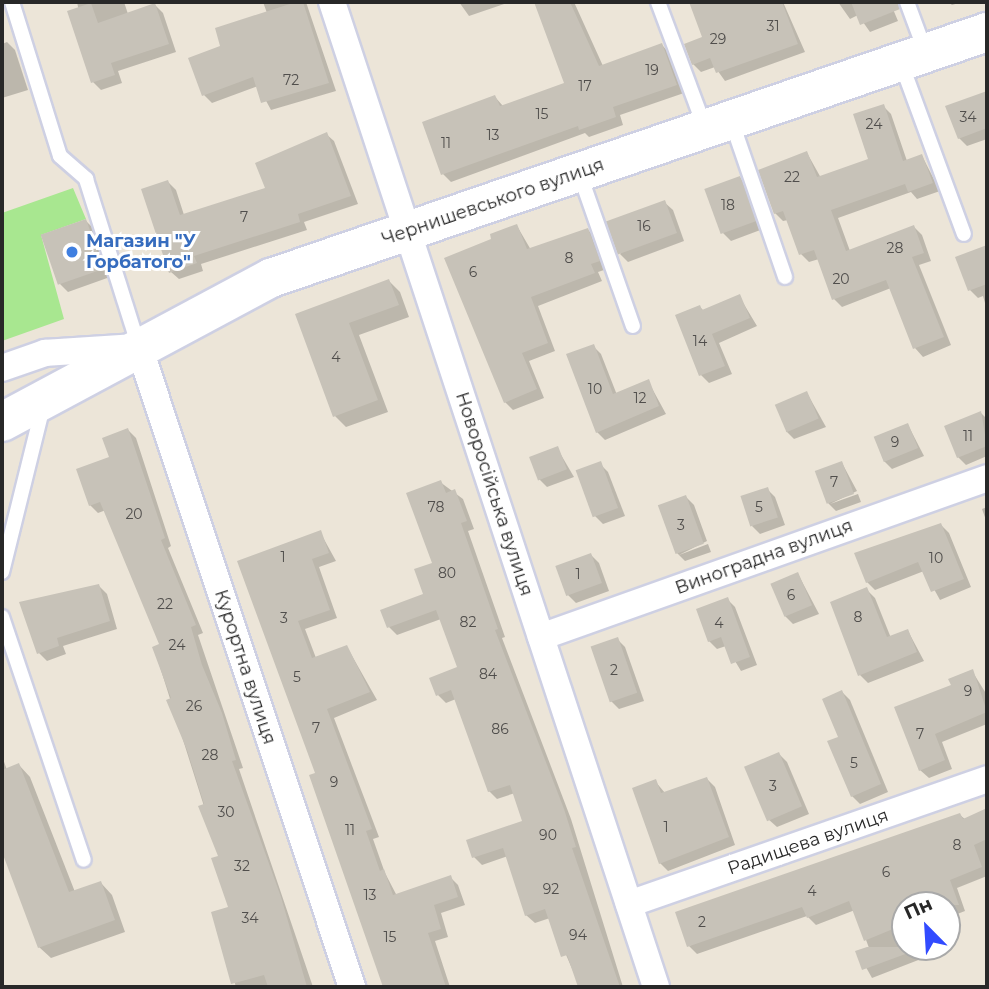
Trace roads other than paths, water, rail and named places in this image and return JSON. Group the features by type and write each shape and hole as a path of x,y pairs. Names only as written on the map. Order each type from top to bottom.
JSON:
{"street":[{"name":"Новоросійська вулиця","path":"332,2 656,987"},
{"name":"Чернишевського вулиця","path":"2,368 46,353 139,347 271,278 987,32"},
{"path":"2,422 139,347"},
{"name":"Курортна вулиця","path":"139,347 352,987"},
{"name":"Виноградна вулиця","path":"541,637 987,478"},
{"name":"Радищева вулиця","path":"629,904 987,779"}],"lane":[{"path":"12,2 60,156 86,179 139,347"},
{"path":"658,2 718,124 785,277"},
{"path":"907,2 913,57 964,234"},
{"path":"579,172 633,326"},
{"path":"2,572 46,398"},
{"path":"2,618 84,860"}],"place":[{"name":"Магазин \"У Горбатого\"","path":"72,252"}]}
